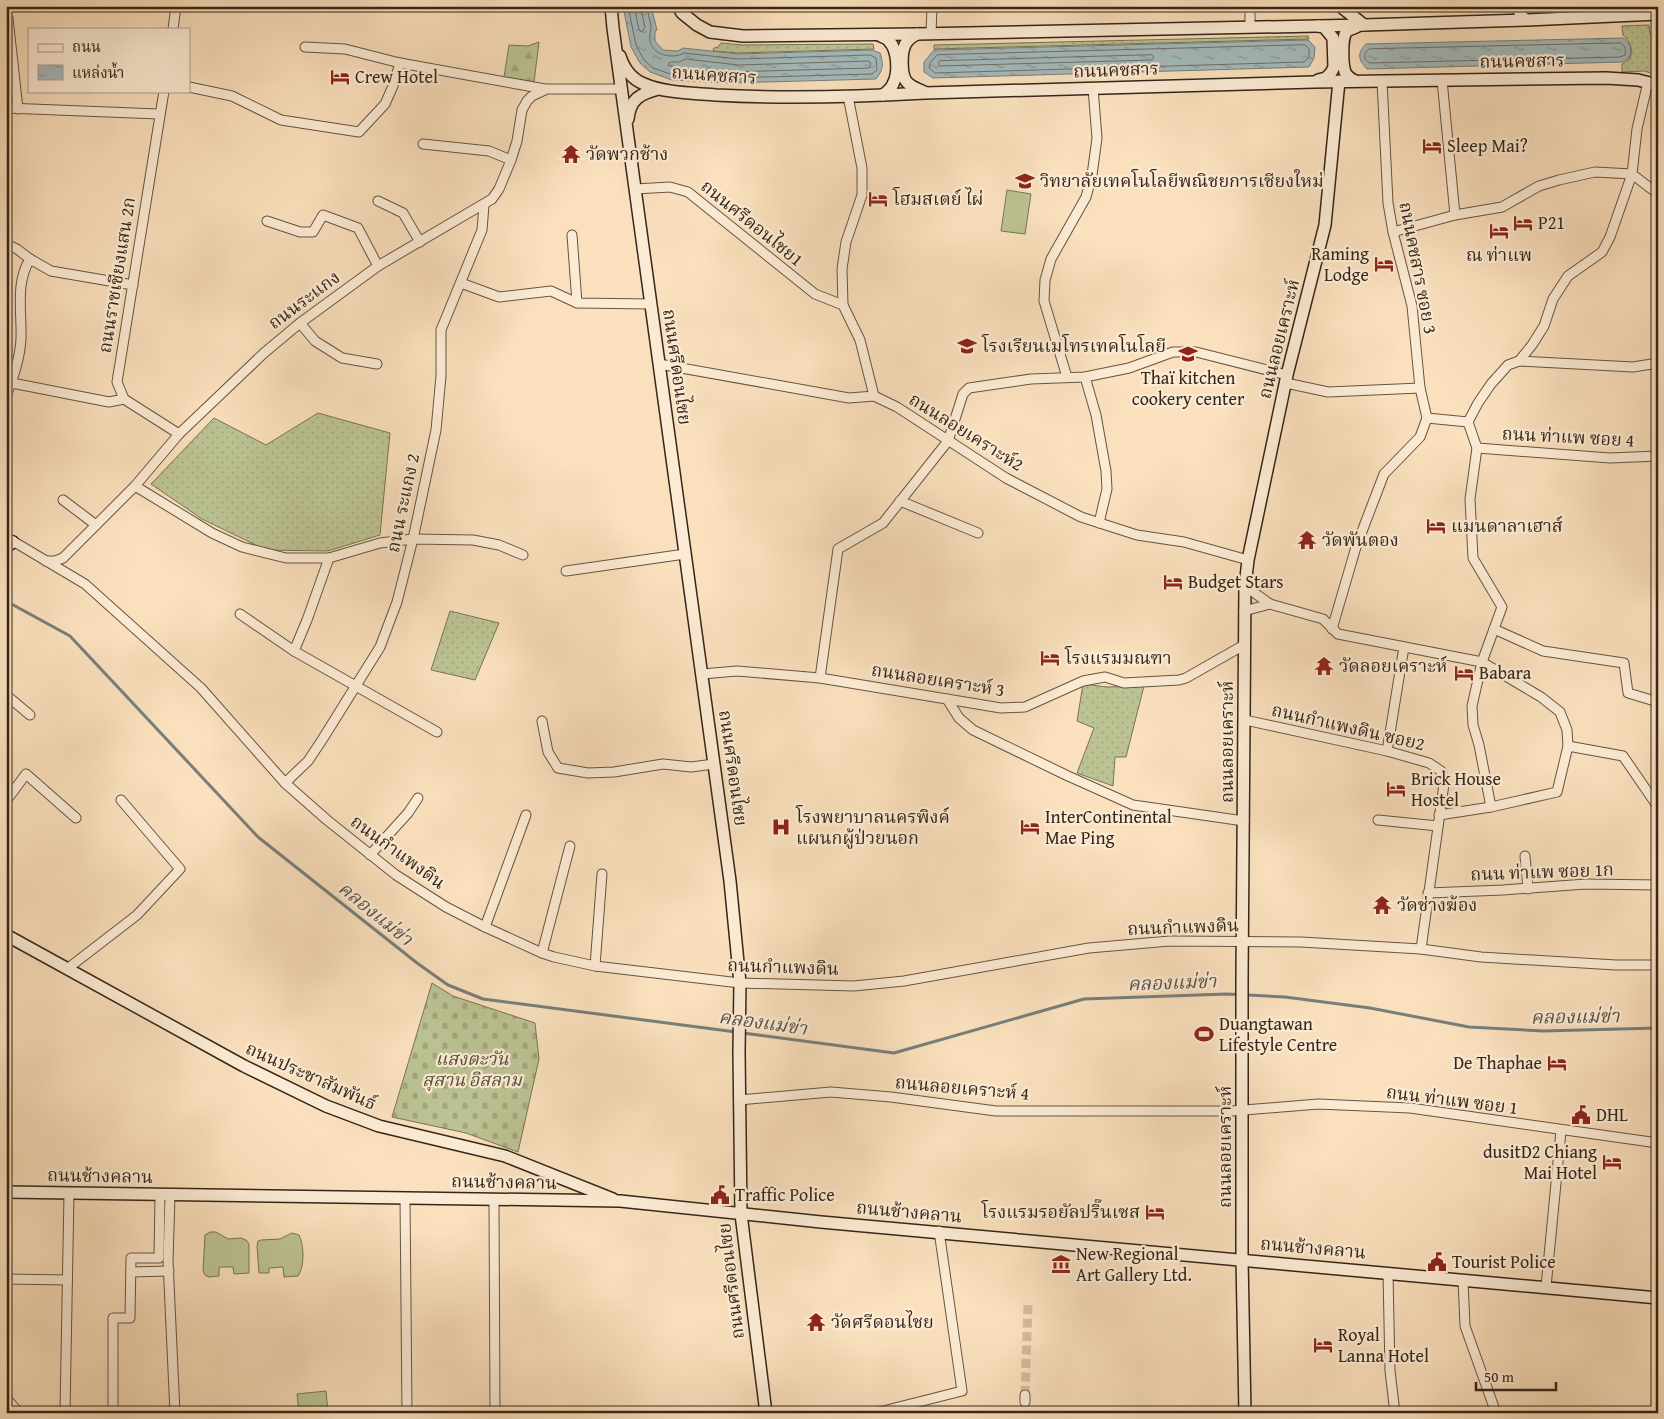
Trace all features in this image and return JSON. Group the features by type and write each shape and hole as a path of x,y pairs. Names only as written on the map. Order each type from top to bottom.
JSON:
{"street":[{"path":"173,28 176,6"},
{"path":"611,6 613,28"},
{"path":"678,6 697,25 710,32 743,36 1364,25 1527,20 1593,12 1658,14"},
{"path":"931,34 932,6"},
{"path":"1250,6 1250,26"},
{"path":"1340,6 1364,25"},
{"path":"1513,6 1527,20"},
{"path":"8,18 18,108"},
{"path":"1355,81 1348,77 1345,72 1343,41 1348,30 1364,25"},
{"path":"1314,26 1324,27 1333,38 1334,67 1332,73 1326,78 1314,82"},
{"name":"ถนนคชสาร","path":"613,28 622,63 630,76 646,85 660,88 700,94 732,96 848,96 1338,81 1606,78 1653,83"},
{"name":"ถนนศรีดอนไชย","path":"613,28 730,880 740,983 739,1100 741,1214 766,1413"},
{"path":"916,34 905,44 903,51 903,75 910,85 926,93"},
{"path":"879,35 889,40 893,48 896,64 894,83 883,95"},
{"path":"304,47 345,49 400,63 547,89 622,89"},
{"path":"190,87 232,96 281,120 359,132 385,104 400,63"},
{"path":"1442,80 1455,215"},
{"name":"ถนนลอยเคราะห์","path":"1245,1413 1242,1259 1242,940 1245,586 1248,560 1286,379 1325,225 1338,81"},
{"name":"ถนนคชสาร ซอย 3","path":"1382,81 1388,203 1393,232 1412,306 1420,388 1427,418"},
{"path":"1520,361 1544,326 1553,299 1568,276 1602,252 1610,237 1632,174 1637,129 1653,83"},
{"name":"ถนนศรีดอนไชย","path":"628,131 629,113 633,103 640,95 660,88"},
{"path":"1067,377 1044,301 1045,280 1051,259 1086,197 1092,175 1097,138 1093,88"},
{"name":"ถนนระแกง","path":"46,561 55,561 63,558 135,486 179,434 242,374 300,323 378,266 492,199 499,189 511,160 517,140 522,110 527,101 537,92 547,89"},
{"name":"ถนนราชเชียงแสน 2ก","path":"124,399 117,382 164,92"},
{"path":"659,364 848,398 874,396 860,340 843,305 842,269 846,242 862,195 862,168 848,96"},
{"path":"6,108 159,114"},
{"path":"423,144 489,151 511,160"},
{"path":"1393,232 1455,215 1502,207 1539,186 1595,172 1632,174 1658,194"},
{"name":"ถนนศรีดอนไชย1","path":"635,189 670,187 688,192 815,294 843,305"},
{"path":"378,201 404,213 420,242"},
{"name":"ถนน ระแกง 2","path":"285,783 308,761 380,647 397,602 413,539 436,430 441,330 482,230 484,205"},
{"path":"267,221 300,232 313,232 323,215 358,228 378,266"},
{"path":"572,235 577,303"},
{"path":"6,244 18,249 51,271 133,286"},
{"path":"6,396 12,383 21,341 21,279 24,268 30,258"},
{"path":"461,283 499,297 551,291 577,303 651,304"},
{"path":"300,323 316,341 342,358 377,364"},
{"path":"820,678 838,549 883,524 948,440 963,394 969,388 1031,379 1086,377 1129,368 1173,352 1196,352 1328,392 1420,388"},
{"path":"1491,807 1479,745 1473,725 1472,706 1482,662 1502,607 1473,558 1470,499 1477,448 1468,422 1491,384 1508,365 1520,361 1633,367 1658,363"},
{"path":"1086,377 1096,415 1106,471 1107,488 1099,523"},
{"path":"12,383 109,402 124,399 179,434"},
{"name":"ถนนลอยเคราะห์2","path":"874,396 896,407 1006,478 1081,517 1137,535 1184,542 1248,560"},
{"path":"1332,628 1356,547 1384,474 1420,437 1427,418 1468,422"},
{"name":"ถนน ท่าแพ ซอย 4","path":"1477,448 1610,458 1658,456"},
{"path":"135,486 212,533 242,547 286,558 329,558 380,543 413,539 473,540 499,545 523,555"},
{"path":"63,500 96,525"},
{"path":"900,501 978,533"},
{"path":"9,542 46,561"},
{"path":"566,571 685,554"},
{"path":"294,651 329,558"},
{"name":"ถนนกำแพงดิน","path":"46,561 85,584 188,676 201,688 285,783 370,855 396,875 446,906 542,953 595,966 740,983 854,986 904,981 1090,948 1170,941 1242,940 1421,949 1481,957 1616,965 1658,964"},
{"path":"1245,586 1270,604 1323,619 1338,634 1482,662 1541,697 1560,712 1567,730 1568,746 1557,792 1491,807 1440,815"},
{"path":"1244,611 1270,604"},
{"path":"240,614 294,651 436,732"},
{"path":"1494,628 1543,651 1624,663 1628,692 1658,702"},
{"name":"ถนนลอยเคราะห์ 3","path":"702,674 737,671 820,678 1001,708 1025,707 1083,681 1105,676 1124,683 1186,678 1244,645"},
{"path":"1387,751 1404,647"},
{"path":"6,696 30,715"},
{"path":"947,699 959,718 973,730 1133,805 1244,821"},
{"name":"ถนนกำแพงดิน ซอย2","path":"1245,720 1387,751 1429,763 1441,771 1444,784 1421,949"},
{"path":"542,721 548,752 558,768 588,773 614,772 662,764 691,767 714,764"},
{"path":"1568,746 1623,756 1658,807"},
{"path":"6,801 26,774 76,818"},
{"path":"370,855 406,815 418,798"},
{"path":"67,969 137,915 180,869 121,800"},
{"path":"485,926 526,815"},
{"path":"1378,820 1438,826"},
{"path":"542,953 570,846"},
{"path":"1525,856 1528,889"},
{"path":"595,966 602,874"},
{"name":"ถนน ท่าแพ ซอย 1ก","path":"1428,893 1528,889 1586,884 1658,886"},
{"name":"ถนนประชาสัมพันธ์","path":"6,935 244,1066 326,1106 379,1126 505,1156 620,1202"},
{"name":"ถนนลอยเคราะห์ 4","path":"739,1100 831,1092 891,1097 996,1111 1242,1111"},
{"name":"ถนน ท่าแพ ซอย 1","path":"1242,1111 1318,1104 1410,1108 1561,1131 1658,1143"},
{"path":"1546,1287 1561,1131"},
{"name":"ถนนช้างคลาน","path":"6,1192 620,1202 1658,1298"},
{"path":"65,1413 69,1193"},
{"path":"165,1195 175,1413"},
{"path":"113,1413 114,1318 130,1318 131,1258 159,1258 165,1195"},
{"path":"405,1198 407,1413"},
{"path":"494,1200 495,1413"},
{"path":"876,1413 962,1392 939,1231"},
{"path":"131,1272 169,1271"},
{"path":"1388,1273 1390,1371 1396,1413"},
{"path":"6,1279 67,1280"},
{"path":"1463,1280 1465,1326 1496,1413"},
{"path":"6,1398 19,1413"}],"green space":[{"path":"1649,25 1650,34 1658,34 1658,76 1645,71 1622,72 1622,64 1630,59 1631,49 1630,43 1623,35 1622,26"},
{"path":"1308,36 1309,39 934,49 934,45"},
{"path":"539,42 534,82 504,77 509,45 528,46"},
{"path":"721,43 742,45 873,44 874,49 738,53 713,51"},
{"path":"1007,190 1031,194 1025,234 1001,231"},
{"path":"318,413 390,433 380,535 328,551 266,550 202,519 151,484 214,418 266,445"},
{"path":"450,611 499,623 475,680 431,670"},
{"path":"1083,684 1107,687 1144,686 1126,757 1115,757 1113,786 1077,773 1094,728 1077,721"},
{"name":"แสงตะวัน สุสาน อิสลาม","path":"432,983 453,996 535,1023 539,1059 518,1152 466,1133 392,1117"},
{"path":"210,1232 216,1232 228,1239 241,1238 246,1240 249,1244 249,1273 234,1274 233,1267 219,1267 219,1276 209,1277 205,1275 203,1271 205,1235"},
{"path":"292,1233 299,1235 303,1250 302,1267 298,1276 284,1277 283,1267 269,1268 269,1273 259,1273 258,1241 280,1239"},
{"path":"326,1391 328,1413 299,1413 297,1394"}],"water":[{"path":"623,6 651,6 657,30 655,31 655,41 663,50 678,51 683,48 738,54 872,50 880,53 882,67 876,79 729,83 672,80 650,72 640,63 631,47"},
{"path":"1623,38 1628,42 1630,52 1629,58 1622,62 1367,69 1360,60 1361,50 1366,44"},
{"path":"1308,40 1315,47 1314,58 1309,67 933,78 924,72 924,62 934,50"}],"waterway":[{"name":"คลองแม่ข่า","path":"6,601 70,636 258,837 417,963 448,985 483,999 736,1032"},
{"name":"คลองแม่ข่า","path":"743,1033 894,1053 1084,999 1227,994 1285,997 1370,1008 1469,1027 1543,1031 1658,1028"}],"tunnel":[{"path":"1025,1395 1028,1304"}],"place":[{"name":"Crew Hotel","path":"340,77"},
{"name":"Sleep Mai?","path":"1432,146"},
{"name":"วัดพวกช้าง","path":"571,154"},
{"name":"วิทยาลัยเทคโนโลยีพณิชยการเชียงใหม่","path":"1025,181"},
{"name":"โฮมสเตย์ ไผ่","path":"878,199"},
{"name":"P21","path":"1523,223"},
{"name":"ณ ท่าแพ","path":"1499,231"},
{"name":"Raming Lodge","path":"1384,264"},
{"name":"โรงเรียนเมโทรเทคโนโลยี","path":"967,346"},
{"name":"Thaï kitchen cookery center","path":"1188,354"},
{"name":"แมนดาลาเฮาส์","path":"1436,526"},
{"name":"วัดพันตอง","path":"1307,540"},
{"name":"Budget Stars","path":"1173,582"},
{"name":"โรงแรมมณฑา","path":"1050,658"},
{"name":"วัดลอยเคราะห์","path":"1324,666"},
{"name":"Babara","path":"1464,673"},
{"name":"Brick House Hostel","path":"1396,789"},
{"name":"โรงพยาบาลนครพิงค์ แผนกผู้ป่วยนอก","path":"781,827"},
{"name":"InterContinental Mae Ping","path":"1030,827"},
{"name":"วัดช่างฆ้อง","path":"1382,905"},
{"name":"Duangtawan Lifestyle Centre","path":"1204,1034"},
{"name":"De Thaphae","path":"1557,1063"},
{"name":"DHL","path":"1581,1115"},
{"name":"dusitD2 Chiang Mai Hotel","path":"1612,1162"},
{"name":"Traffic Police","path":"720,1195"},
{"name":"โรงแรมรอยัลปริ๊นเซส","path":"1155,1212"},
{"name":"Tourist Police","path":"1437,1262"},
{"name":"New Regional Art Gallery Ltd.","path":"1061,1264"},
{"name":"วัดศรีดอนไชย","path":"816,1322"},
{"name":"Royal Lanna Hotel","path":"1323,1345"}]}
